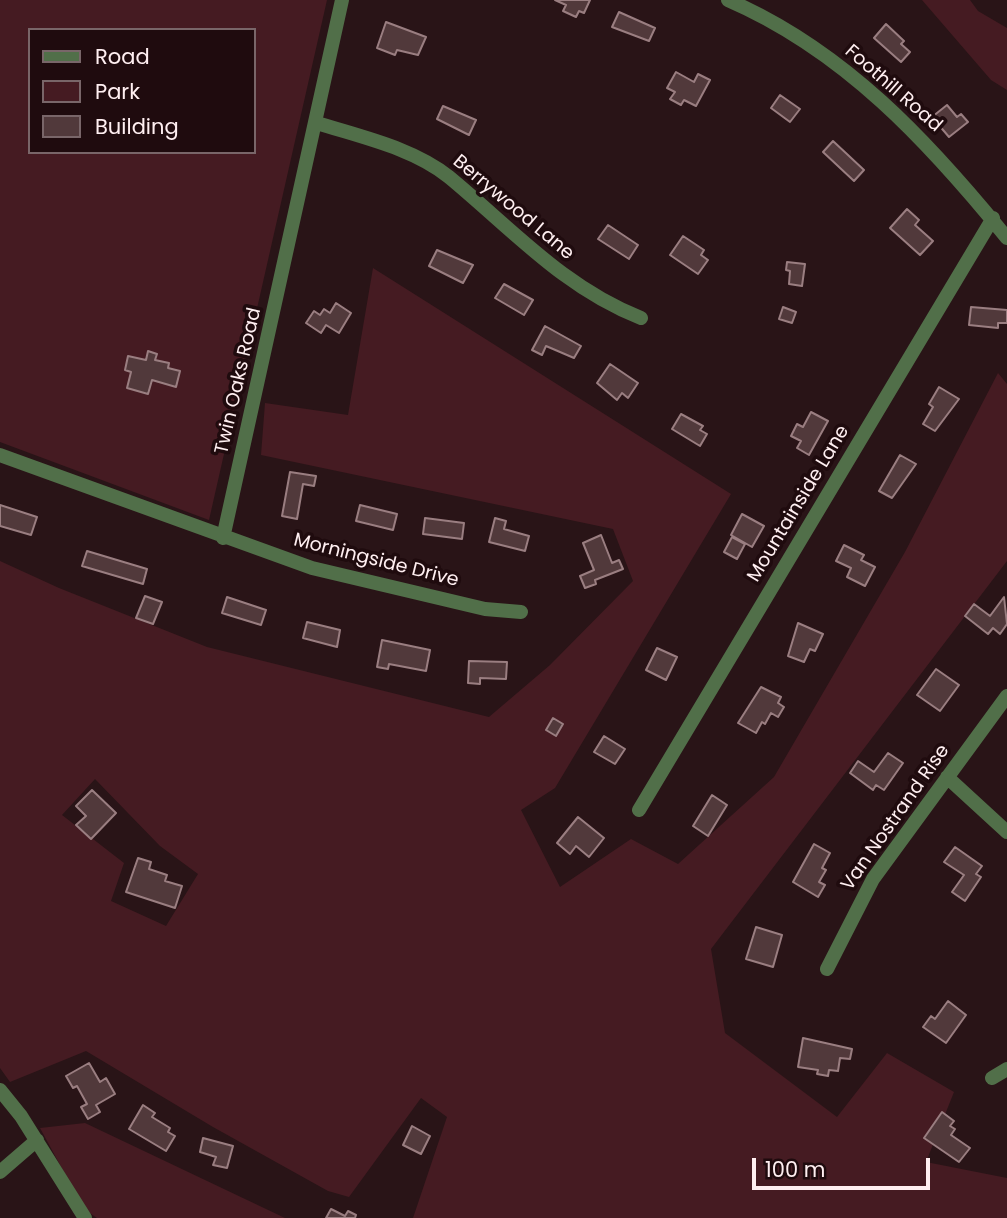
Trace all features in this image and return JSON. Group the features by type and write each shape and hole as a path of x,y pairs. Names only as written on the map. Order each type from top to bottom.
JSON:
{"street":[{"name":"Twin Oaks Road","path":"223,538 317,123 342,0"},
{"name":"Foothill Road","path":"728,0 755,6 843,68 912,127 993,218 1007,238"},
{"name":"Berrywood Lane","path":"317,123 382,143 423,160 449,177 552,268 590,293 642,318"},
{"name":"Mountainside Lane","path":"639,810 993,218"},
{"path":"0,455 223,538"},
{"name":"Morningside Drive","path":"223,538 363,582 426,593 485,609 521,612"},
{"name":"Van Nostrand Rise","path":"827,969 873,879 1007,696"},
{"path":"947,778 1007,832"},
{"path":"992,1078 1007,1069"},
{"path":"0,1090 37,1140 85,1218"},
{"path":"0,1172 37,1140"}],"green space":[{"path":"0,0 327,0 209,520 0,442"},
{"path":"922,0 970,0 978,11 1007,28 1007,90 991,80"},
{"path":"373,268 731,494 555,788 521,810 560,887 631,839 678,864 774,777 905,552 998,373 1007,384 1007,561 711,949 725,1033 837,1117 887,1053 954,1092 926,1162 1007,1178 1007,1218 413,1218 447,1117 421,1098 349,1197 328,1191 213,1127 86,1051 10,1082 0,1068 0,561 59,588 207,647 489,717 550,665 633,581 613,529 261,455 265,403 348,415","holes":["95,779 160,846 198,874 166,926 111,901 124,863 62,815"]},
{"path":"85,1123 285,1218 97,1218 84,1209 40,1128"}],"building":[{"path":"555,0 590,0 584,13 579,11 576,17 563,11 566,5"},
{"path":"619,12 655,28 649,41 612,27"},
{"path":"386,22 426,37 418,55 397,50 395,55 377,48"},
{"path":"886,24 904,41 901,44 910,52 901,62 874,38"},
{"path":"676,72 694,82 698,74 710,80 696,106 684,100 681,105 670,99 675,92 667,88"},
{"path":"780,95 800,109 790,122 771,108"},
{"path":"947,105 957,117 961,114 968,122 949,137 932,117"},
{"path":"443,106 476,120 469,135 437,119"},
{"path":"833,141 864,170 854,181 823,152"},
{"path":"907,209 919,220 915,225 933,241 920,255 890,228"},
{"path":"608,225 638,245 629,259 598,239"},
{"path":"683,236 704,250 701,255 708,260 698,274 670,255"},
{"path":"437,250 473,265 463,283 429,266"},
{"path":"787,262 805,264 802,286 789,284 790,271 786,270"},
{"path":"504,284 533,300 524,315 495,298"},
{"path":"336,303 351,313 339,333 326,325 321,333 306,323 314,311 320,315 324,309 330,313"},
{"path":"783,307 796,312 792,323 779,319"},
{"path":"971,307 1007,310 1007,323 998,323 998,328 969,325"},
{"path":"545,326 581,346 574,358 546,346 542,355 532,350"},
{"path":"148,351 157,354 155,360 169,363 168,368 180,371 176,387 152,380 148,394 127,388 131,372 125,370 128,356 146,360"},
{"path":"610,364 638,383 628,398 622,393 617,400 597,383"},
{"path":"939,387 959,399 935,431 923,424 933,407 929,404"},
{"path":"811,412 828,421 809,455 797,448 801,441 791,436 797,424 803,427"},
{"path":"681,414 703,426 700,430 707,434 700,446 672,429"},
{"path":"900,455 916,464 892,498 879,491"},
{"path":"290,472 316,476 314,486 303,484 297,519 282,516"},
{"path":"0,505 37,517 31,535 0,526"},
{"path":"360,505 397,514 393,530 356,521"},
{"path":"742,514 764,526 752,547 731,535"},
{"path":"425,518 464,523 462,539 423,534"},
{"path":"495,518 506,521 504,529 529,536 525,551 489,542"},
{"path":"601,535 612,563 619,560 623,569 595,580 596,584 585,588 580,576 594,570 583,543"},
{"path":"732,537 745,544 737,559 724,552"},
{"path":"844,545 864,555 861,560 875,567 865,586 847,577 851,568 836,561"},
{"path":"87,551 147,569 143,584 82,566"},
{"path":"145,596 162,602 153,624 136,618"},
{"path":"227,597 266,610 261,625 222,613"},
{"path":"1004,597 1007,624 1000,634 993,628 988,634 965,616 974,604 990,616"},
{"path":"307,622 340,630 337,647 303,638"},
{"path":"798,623 823,634 815,651 810,649 804,662 788,656"},
{"path":"382,640 430,650 426,671 389,664 388,669 377,667"},
{"path":"657,648 677,657 666,680 646,670"},
{"path":"469,661 507,662 506,679 480,678 480,684 468,683"},
{"path":"936,669 959,685 940,711 917,695"},
{"path":"761,687 781,697 778,703 784,707 778,717 771,713 756,733 738,723"},
{"path":"553,718 563,724 556,736 546,730"},
{"path":"604,736 625,749 615,764 594,752"},
{"path":"888,753 903,763 884,790 876,785 873,790 850,773 858,761 874,772"},
{"path":"92,790 116,813 91,839 76,825 86,816 76,806"},
{"path":"712,795 727,805 708,836 693,826"},
{"path":"578,817 604,838 589,857 576,846 570,854 557,843"},
{"path":"814,844 830,853 822,868 826,870 819,882 825,885 818,897 793,882"},
{"path":"955,847 982,866 976,874 981,877 965,901 952,892 964,875 944,862"},
{"path":"138,858 151,862 149,869 167,875 165,881 182,886 175,908 126,892"},
{"path":"756,927 782,935 773,967 746,959"},
{"path":"948,1001 966,1015 946,1043 923,1027 931,1016 935,1019"},
{"path":"803,1038 852,1049 850,1059 840,1058 838,1071 829,1070 828,1076 817,1074 818,1070 798,1067"},
{"path":"89,1063 100,1082 106,1078 115,1094 96,1105 100,1112 88,1119 81,1107 87,1104 77,1086 73,1088 66,1076"},
{"path":"143,1105 155,1113 152,1117 170,1128 168,1132 175,1136 166,1151 129,1129"},
{"path":"942,1112 954,1121 950,1126 955,1129 951,1135 970,1148 959,1162 924,1138"},
{"path":"412,1126 430,1136 421,1154 403,1145"},
{"path":"203,1138 233,1146 227,1168 213,1165 216,1157 200,1152"},
{"path":"331,1209 345,1216 348,1211 356,1215 355,1218 326,1218"}]}
